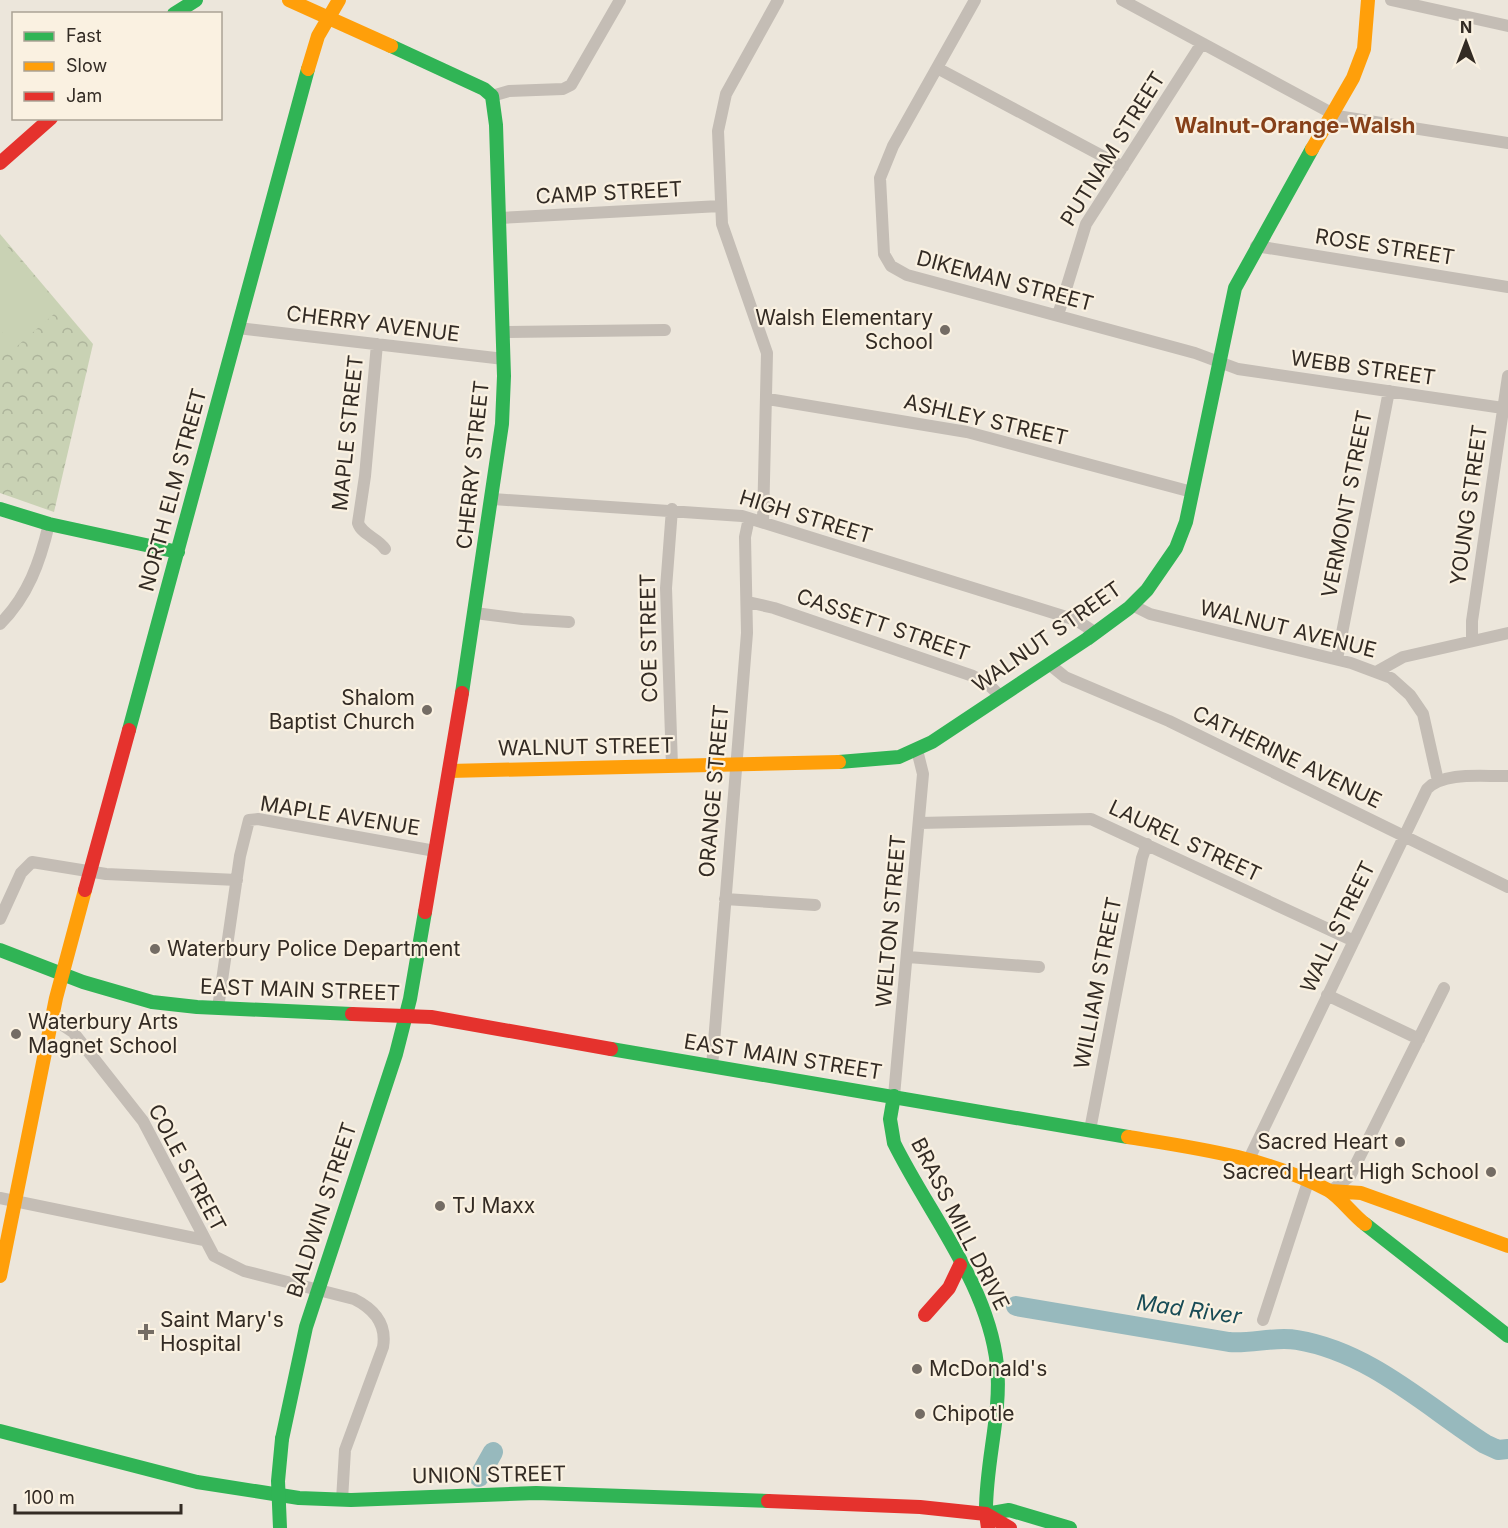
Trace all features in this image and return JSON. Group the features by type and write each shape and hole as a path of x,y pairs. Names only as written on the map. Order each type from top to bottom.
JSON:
{"main road":[{"path":"289,0 484,89 492,96"},
{"name":"NORTH ELM STREET","path":"0,1276 52,1018 63,975 306,74 315,43 339,0"},
{"name":"WALNUT STREET","path":"449,771 874,761 899,757 917,750 1000,696 1096,633 1132,605 1158,579 1174,555 1192,492 1232,297 1256,246 1333,114 1360,61 1365,40 1368,0"},
{"path":"177,12 191,1"},
{"name":"CHERRY STREET","path":"406,1015 475,613 493,499 503,412 504,359 492,96"},
{"path":"0,163 49,120"},
{"path":"0,509 49,524 178,552"},
{"name":"EAST MAIN STREET","path":"0,950 63,975 152,1002 218,1008 431,1017 1250,1159 1330,1191 1349,1212 1508,1336"},
{"name":"BALDWIN STREET","path":"280,1528 278,1481 282,1439 295,1367 406,1015"},
{"name":"BRASS MILL DRIVE","path":"894,1096 890,1119 894,1143 960,1265 985,1316 994,1342 997,1365 996,1404 985,1476 987,1521"},
{"path":"1330,1191 1361,1193 1472,1231 1508,1246"},
{"path":"925,1315 949,1288 960,1265"},
{"name":"UNION STREET","path":"0,1431 227,1488 278,1496 342,1500 536,1493 920,1507 1010,1528"},
{"name":"UNION STREET","path":"987,1521 1009,1510 1070,1528"}],"street":[{"path":"492,96 508,91 563,89 571,86 620,0"},
{"path":"763,522 768,399 766,346 723,230 718,131 723,102 778,0"},
{"name":"DIKEMAN STREET","path":"975,0 893,146 880,178 883,248 886,259 894,268 907,275 1058,315 1219,363"},
{"path":"1122,0 1333,114 1369,122 1508,143"},
{"path":"1391,0 1508,26"},
{"name":"PUTNAM STREET","path":"1058,315 1082,233 1202,43"},
{"path":"937,68 1123,167"},
{"name":"CAMP STREET","path":"499,218 720,206"},
{"name":"ROSE STREET","path":"1256,246 1508,286"},
{"name":"CHERRY AVENUE","path":"238,328 504,359"},
{"path":"502,332 665,330"},
{"name":"MAPLE STREET","path":"377,344 365,476 358,523 361,529 376,539 385,549"},
{"name":"WEBB STREET","path":"1219,363 1238,369 1503,408"},
{"name":"YOUNG STREET","path":"1472,641 1472,621 1508,376"},
{"name":"VERMONT STREET","path":"1337,659 1389,391"},
{"name":"ASHLEY STREET","path":"768,399 967,432 1192,492"},
{"name":"HIGH STREET","path":"493,499 672,509 749,518 1076,620 1096,633"},
{"name":"COE STREET","path":"672,509 666,588 672,766"},
{"name":"ORANGE STREET","path":"712,1067 748,602 745,537 749,518"},
{"path":"0,624 15,608 31,581 49,524"},
{"name":"CASSETT STREET","path":"748,602 774,608 973,676 987,683 1000,696"},
{"name":"WALNUT AVENUE","path":"1132,605 1150,614 1337,659 1378,671 1399,683 1420,709 1428,731 1438,781"},
{"path":"475,613 569,622"},
{"path":"1378,671 1403,657 1508,633"},
{"name":"CATHERINE AVENUE","path":"1049,664 1065,677 1169,722 1508,887"},
{"name":"WELTON STREET","path":"894,1096 923,774 917,750"},
{"path":"1438,781 1508,776"},
{"name":"WALL STREET","path":"1250,1159 1403,837 1427,789 1438,781"},
{"name":"LAUREL STREET","path":"919,823 1086,818 1147,844 1354,941"},
{"name":"MAPLE AVENUE","path":"218,1008 246,825 250,819 435,851"},
{"name":"WILLIAM STREET","path":"1090,1130 1140,869 1147,844"},
{"path":"0,919 21,873 30,862 92,872 237,880"},
{"path":"725,899 814,905"},
{"path":"908,957 1039,967"},
{"path":"1330,1191 1350,1176 1444,988"},
{"path":"1328,995 1419,1039"},
{"name":"COLE STREET","path":"52,1018 73,1032 143,1121 210,1252 226,1264 349,1297 368,1307 378,1318 384,1335 378,1362 345,1450 342,1464 342,1500"},
{"path":"1263,1320 1308,1182"},
{"path":"0,1198 204,1240"}],"green space":[{"path":"0,234 93,344 54,512 0,493"},
{"path":"0,238 61,308 15,348 0,330"}],"waterway":[{"name":"Mad River","path":"1016,1306 1229,1342 1289,1339 1324,1346 1373,1368 1485,1444 1498,1450 1508,1449"},
{"name":"Mad River","path":"479,1477 493,1452"}],"traffic: fast":[{"path":"177,12 196,0"},
{"path":"391,46 484,89 492,96 496,125 504,376 502,424 462,693"},
{"path":"129,730 308,69"},
{"path":"839,762 899,757 932,742 1087,639 1129,608 1147,590 1176,548 1186,522 1235,288 1312,149"},
{"path":"0,509 49,524 178,552"},
{"path":"282,1439 306,1327 396,1054 410,999 425,912"},
{"path":"0,950 83,982 152,1002 197,1007 352,1014"},
{"path":"611,1049 1128,1137"},
{"path":"894,1096 890,1119 894,1143 970,1278 991,1335 998,1383 986,1514"},
{"path":"1365,1224 1508,1336"},
{"path":"0,1431 197,1482 299,1498 351,1500 536,1493 768,1501"},
{"path":"280,1528 278,1481 282,1439"},
{"path":"986,1514 1009,1510 1070,1528"}],"traffic: slow":[{"path":"289,0 391,46"},
{"path":"308,69 318,36 339,0"},
{"path":"1312,149 1353,78 1364,49 1368,0"},
{"path":"449,771 839,762"},
{"path":"0,1276 56,998 85,890"},
{"path":"1128,1137 1230,1155 1280,1169 1328,1190 1365,1224"},
{"path":"1330,1191 1361,1193 1508,1246"}],"traffic: jam":[{"path":"0,163 49,120"},
{"path":"425,912 462,693"},
{"path":"85,890 129,730"},
{"path":"352,1014 431,1017 611,1049"},
{"path":"925,1315 949,1288 960,1265"},
{"path":"768,1501 920,1507 986,1514 1010,1528"},
{"path":"986,1514 988,1528"}],"place":[{"name":"Walsh Elementary School","path":"945,330"},
{"name":"Shalom Baptist Church","path":"427,710"},
{"name":"Waterbury Police Department","path":"155,949"},
{"name":"Waterbury Arts Magnet School","path":"16,1034"},
{"name":"Sacred Heart","path":"1400,1142"},
{"name":"Sacred Heart High School","path":"1491,1172"},
{"name":"TJ Maxx","path":"440,1206"},
{"name":"Saint Mary's Hospital","path":"146,1332"},
{"name":"McDonald's","path":"917,1369"},
{"name":"Chipotle","path":"920,1414"}],"district":[{"name":"Walnut-Orange-Walsh","path":"1295,125"}]}
